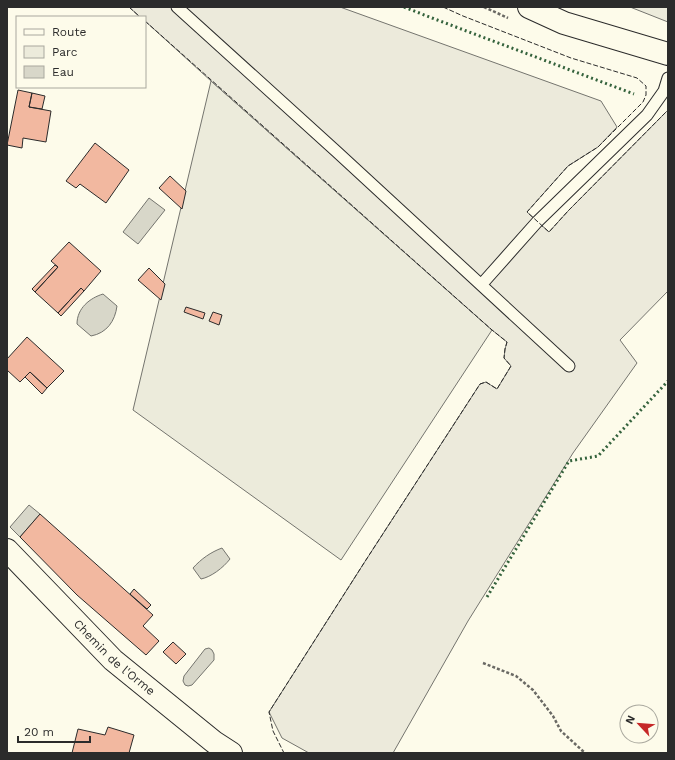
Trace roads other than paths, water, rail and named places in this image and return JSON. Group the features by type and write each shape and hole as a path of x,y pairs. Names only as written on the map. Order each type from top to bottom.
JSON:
{"street":[{"path":"529,7 564,22 668,54"},
{"name":"Chemin de l'Orme","path":"7,550 112,660 214,742 231,753"}],"lane":[{"path":"177,7 338,152 569,366"},
{"path":"481,285 537,222 647,115 664,91 668,78"}],"water":[{"path":"149,198 165,210 138,244 123,232"},
{"path":"103,294 117,306 116,311 112,321 106,329 91,336 77,324 79,313 85,304 93,298"},
{"path":"29,505 40,514 20,537 10,527"},
{"path":"222,548 230,559 217,572 201,579 193,568 206,556"},
{"path":"209,648 214,654 214,660 192,685 185,685 183,681 184,676 205,649"}]}
